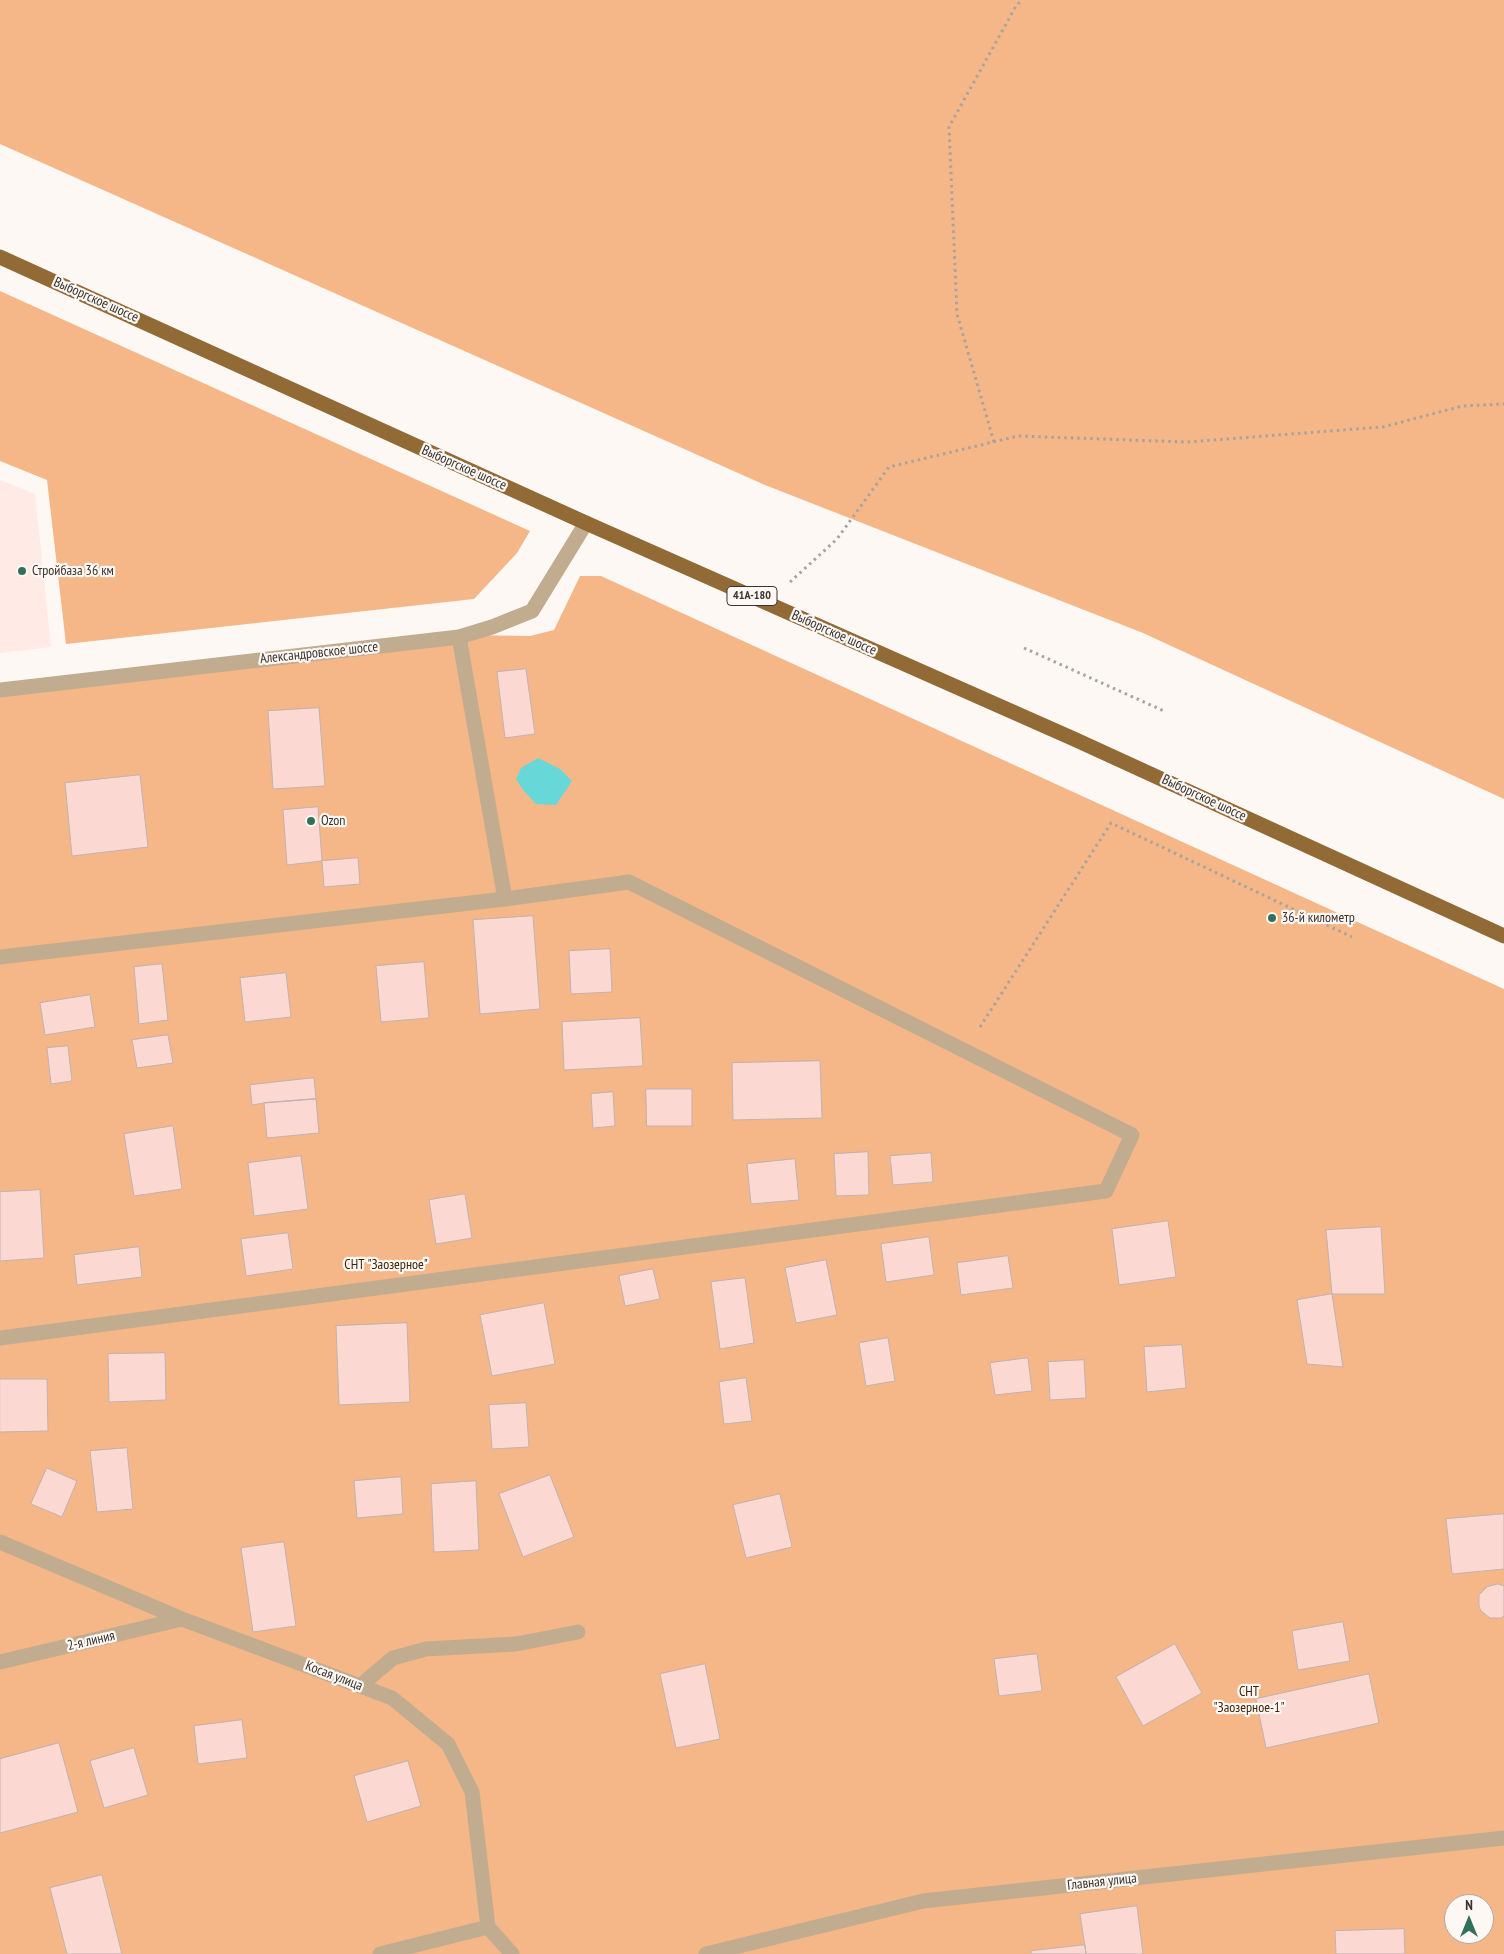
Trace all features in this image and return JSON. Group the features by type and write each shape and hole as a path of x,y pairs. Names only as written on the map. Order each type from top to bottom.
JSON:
{"main road":[{"name":"Выборгское шоссе","path":"0,257 586,523 1074,739 1504,936"}],"street":[{"name":"Александровское шоссе","path":"0,690 459,637 492,627 532,611 586,523"},
{"path":"459,637 505,899"},
{"path":"0,957 505,899 629,882 1132,1135 1106,1191 0,1338"},
{"name":"Косая улица","path":"0,1542 182,1619 392,1698 448,1744 472,1792 488,1927"},
{"name":"2-я линия","path":"0,1662 182,1619"},
{"path":"360,1686 393,1658 426,1649 516,1644 578,1632"},
{"name":"Главная улица","path":"706,1954 923,1901 1504,1838"},
{"path":"380,1954 488,1927 512,1954"}],"path":[{"path":"994,442 957,314 948,127 1016,6 1022,0"},
{"path":"767,603 837,538 889,467 1018,436 1188,442 1383,427 1462,406 1504,404"},
{"path":"1024,648 1164,711"},
{"path":"965,1051 1111,823 1352,937"}],"shaded area":[{"name":"Стройбаза 36 км","path":"0,480 35,494 51,647 0,653"}],"green space":[{"path":"0,0 1504,0 1504,799 1143,633 765,485 0,144"},
{"path":"0,291 530,531 517,553 474,599 66,644 47,480 0,461"},
{"path":"580,576 601,576 1504,989 1504,1954 0,1954 0,690 466,635 530,636 554,630","holes":["521,768 572,781 564,791"]}],"water":[{"path":"538,758 560,769 572,781 556,805 536,804 516,779 521,768"}],"building":[{"path":"526,669 535,734 505,738 497,672"},
{"path":"319,708 325,786 273,789 268,711"},
{"path":"140,775 148,847 72,856 65,783"},
{"path":"318,807 322,861 287,865 283,810"},
{"path":"358,858 360,884 324,887 322,861"},
{"path":"533,916 540,1009 480,1014 473,920"},
{"path":"610,949 612,992 571,994 569,951"},
{"path":"424,962 429,1018 381,1022 376,966"},
{"path":"162,964 168,1020 139,1024 134,967"},
{"path":"286,973 291,1017 245,1022 240,978"},
{"path":"90,995 95,1027 45,1035 40,1003"},
{"path":"640,1018 643,1066 564,1070 562,1022"},
{"path":"168,1035 173,1063 137,1068 132,1040"},
{"path":"68,1046 72,1081 51,1084 47,1048"},
{"path":"820,1061 822,1118 733,1120 732,1063"},
{"path":"314,1078 316,1099 252,1105 250,1085"},
{"path":"646,1089 692,1089 692,1126 647,1126"},
{"path":"613,1092 615,1126 593,1128 591,1094"},
{"path":"316,1099 319,1133 267,1138 264,1103"},
{"path":"173,1126 182,1189 134,1196 124,1134"},
{"path":"868,1152 869,1195 836,1196 834,1154"},
{"path":"931,1153 933,1182 893,1185 890,1156"},
{"path":"301,1156 308,1209 254,1216 248,1163"},
{"path":"795,1159 799,1200 751,1204 747,1164"},
{"path":"40,1190 44,1258 0,1261 0,1192"},
{"path":"465,1194 472,1238 436,1244 429,1200"},
{"path":"1168,1221 1176,1277 1119,1285 1112,1229"},
{"path":"1381,1227 1385,1294 1332,1294 1326,1230"},
{"path":"288,1233 293,1269 246,1276 241,1239"},
{"path":"929,1237 934,1275 886,1282 881,1244"},
{"path":"139,1247 142,1277 77,1285 74,1255"},
{"path":"1008,1256 1013,1288 961,1295 957,1263"},
{"path":"826,1260 837,1315 796,1323 785,1268"},
{"path":"653,1269 660,1299 625,1306 619,1276"},
{"path":"745,1278 754,1343 720,1349 711,1282"},
{"path":"1332,1294 1343,1367 1307,1364 1297,1300"},
{"path":"544,1303 555,1364 492,1376 480,1315"},
{"path":"407,1323 410,1402 339,1405 336,1326"},
{"path":"888,1338 895,1381 866,1386 859,1343"},
{"path":"1182,1345 1186,1388 1147,1392 1144,1347"},
{"path":"165,1353 166,1400 109,1402 108,1354"},
{"path":"1028,1358 1032,1391 995,1395 990,1363"},
{"path":"1084,1360 1086,1398 1050,1400 1048,1362"},
{"path":"746,1378 752,1421 724,1424 719,1382"},
{"path":"0,1379 47,1379 48,1431 0,1432"},
{"path":"526,1403 529,1447 492,1449 489,1405"},
{"path":"127,1448 133,1509 97,1512 90,1451"},
{"path":"47,1468 77,1481 62,1517 31,1504"},
{"path":"550,1475 574,1537 523,1557 499,1494"},
{"path":"401,1477 403,1514 357,1518 354,1481"},
{"path":"476,1481 479,1550 434,1552 431,1484"},
{"path":"780,1494 792,1547 746,1558 733,1505"},
{"path":"1504,1514 1504,1569 1452,1574 1446,1519"},
{"path":"284,1542 296,1626 253,1632 241,1548"},
{"path":"1498,1584 1504,1586 1504,1616 1501,1618 1490,1618 1481,1611 1479,1595 1487,1587"},
{"path":"1343,1622 1350,1661 1298,1670 1292,1631"},
{"path":"1175,1644 1202,1693 1143,1726 1116,1677"},
{"path":"1037,1654 1042,1691 999,1696 994,1659"},
{"path":"705,1664 720,1739 676,1748 660,1674"},
{"path":"1369,1674 1379,1723 1266,1748 1256,1699"},
{"path":"242,1720 247,1758 198,1764 194,1726"},
{"path":"59,1743 78,1812 0,1833 0,1759"},
{"path":"134,1748 148,1795 104,1808 90,1761"},
{"path":"408,1761 421,1806 367,1822 354,1776"},
{"path":"102,1875 122,1954 67,1954 50,1888"},
{"path":"1137,1906 1143,1954 1086,1954 1080,1914"},
{"path":"1404,1929 1405,1954 1336,1954 1335,1931"},
{"path":"1085,1945 1086,1954 1031,1954 1031,1951"}],"place":[{"name":"Стройбаза 36 км","path":"22,571"},
{"name":"Ozon","path":"311,821"},
{"name":"36-й километр","path":"1272,918"}],"park label":[{"name":"СНТ \"Заозерное\"","path":"386,1265"},
{"name":"СНТ \"Заозерное-1\"","path":"1249,1700"}]}
